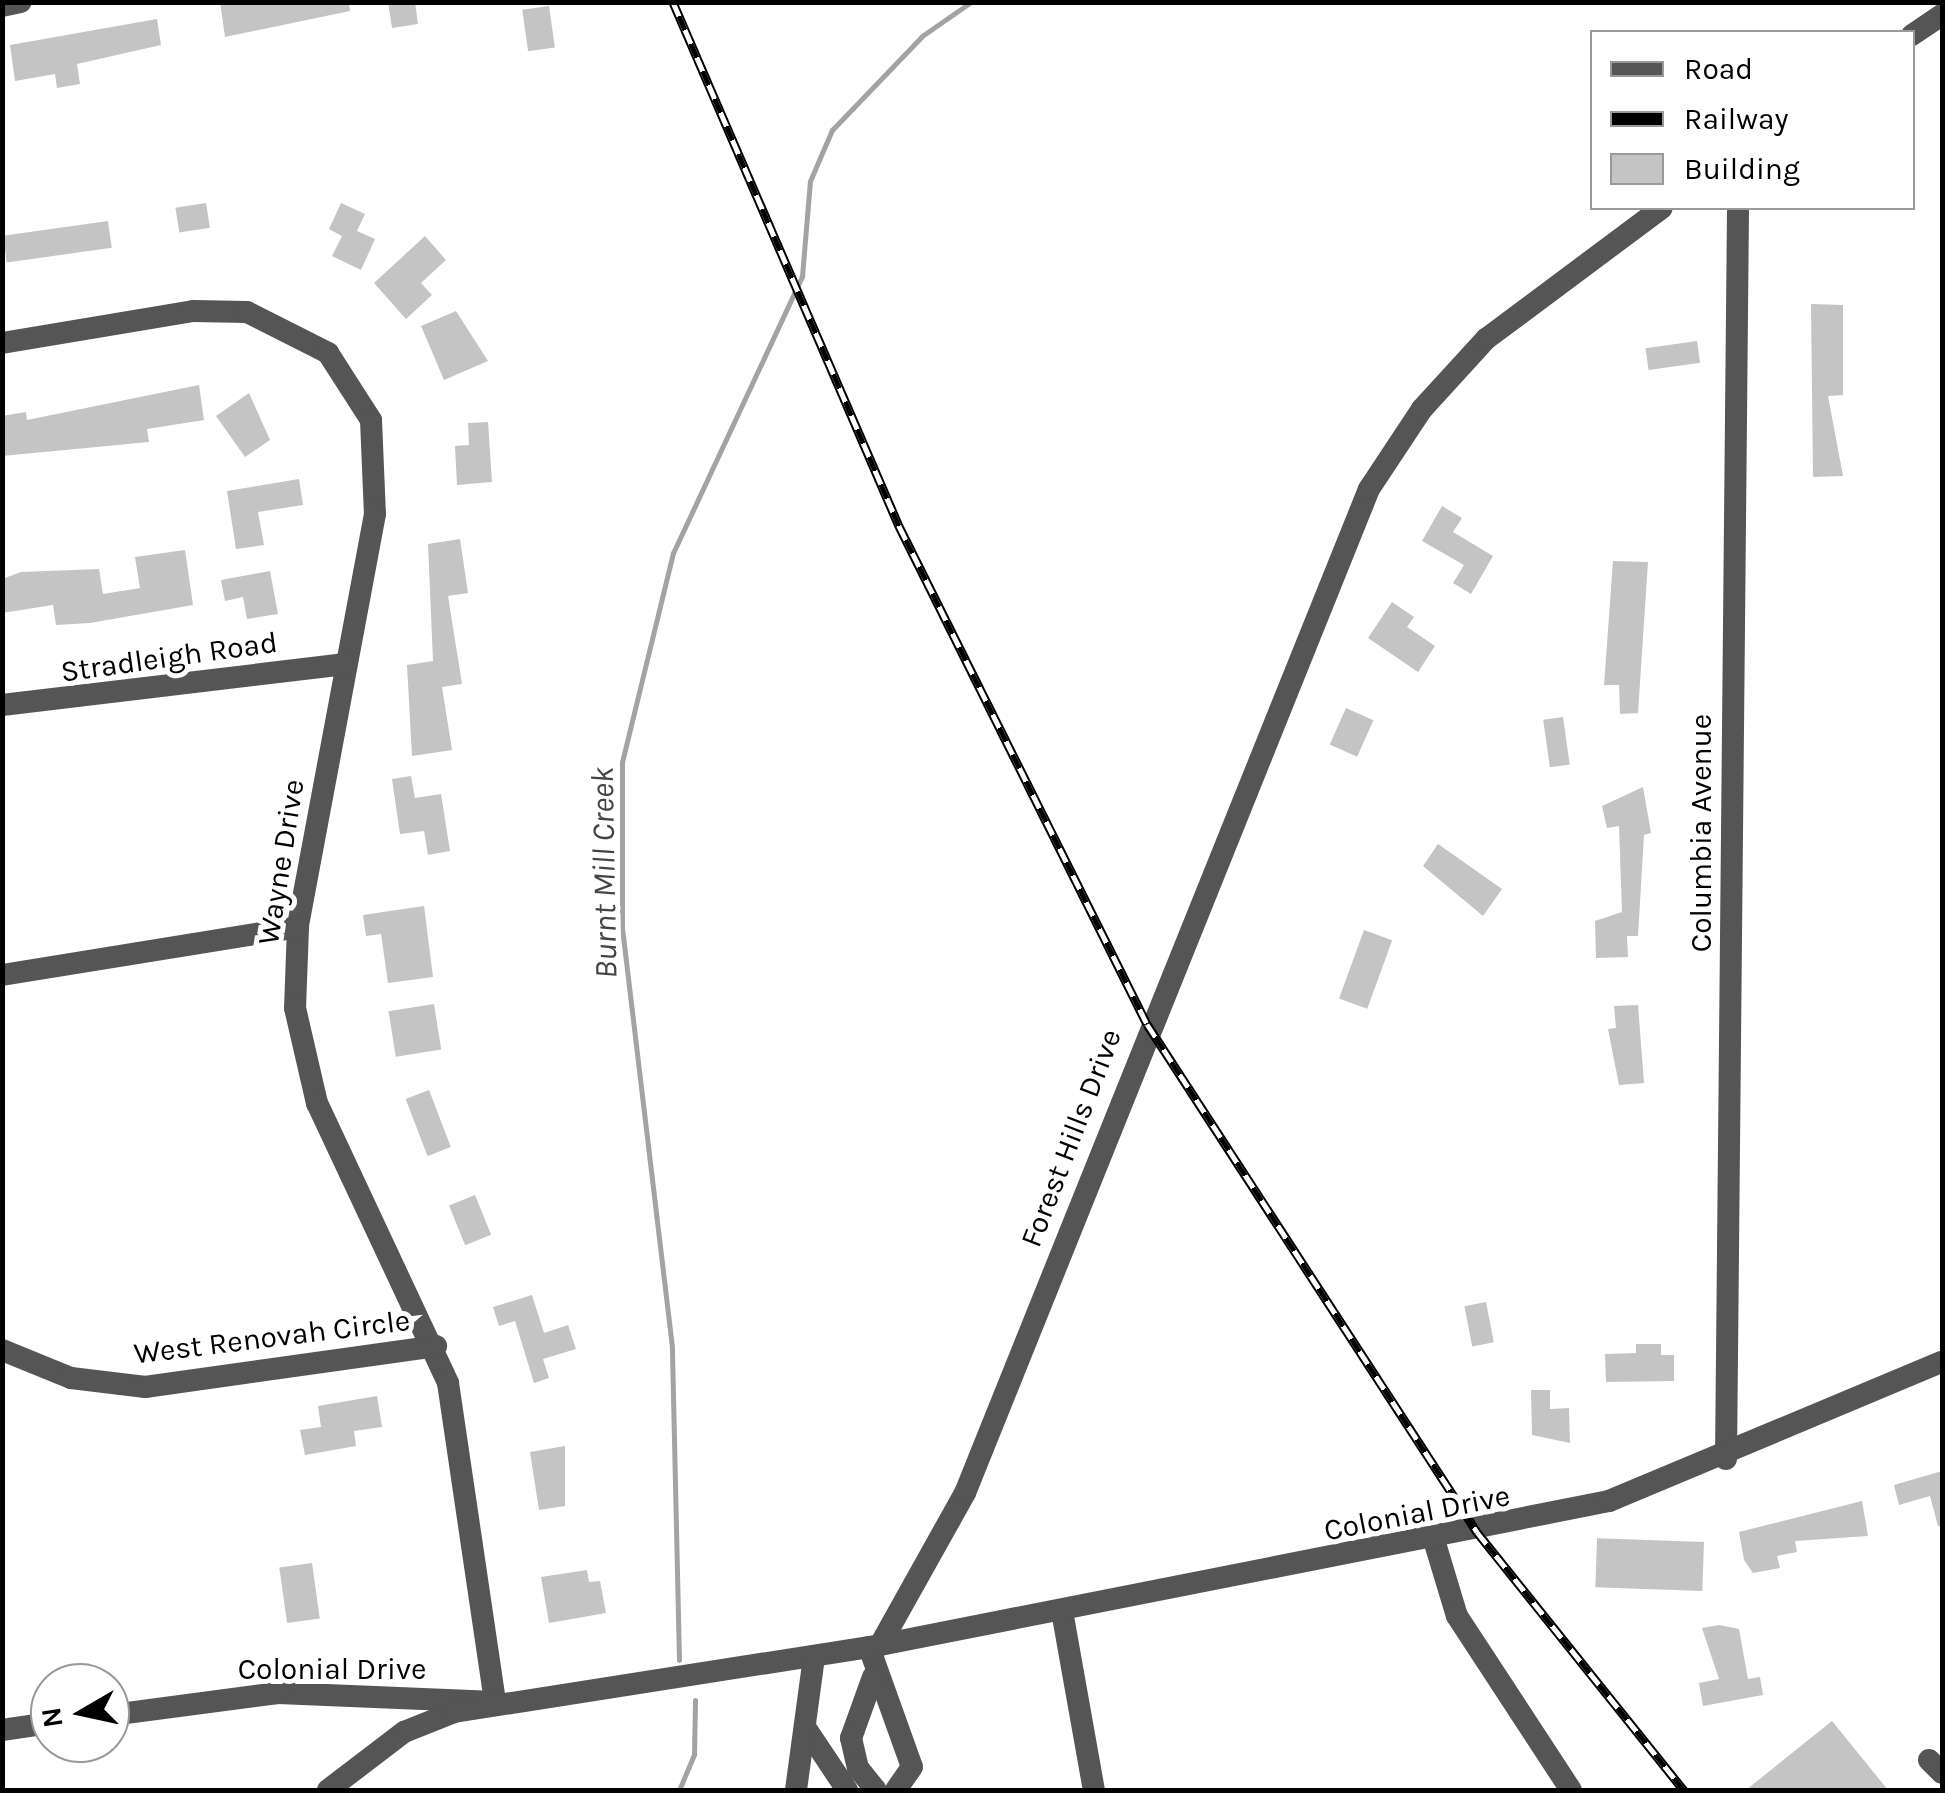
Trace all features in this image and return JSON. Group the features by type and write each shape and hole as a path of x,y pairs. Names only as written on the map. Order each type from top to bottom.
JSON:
{"street":[{"path":"2,6 21,2"},
{"path":"1915,34 1942,14"},
{"name":"Forest Hills Drive","path":"874,1646 965,1493 1368,489 1422,409 1486,339 1659,210"},
{"name":"Columbia Avenue","path":"1726,1459 1738,210"},
{"name":"Wayne Drive","path":"2,343 226,309 285,324 328,354 366,406 378,462 298,927 294,1008 304,1066 436,1346 457,1424 496,1702"},
{"name":"Stradleigh Road","path":"2,704 344,664"},
{"path":"2,976 298,927"},
{"name":"West Renovah Circle","path":"2,1350 71,1378 145,1387 436,1346"},
{"name":"Colonial Drive","path":"874,1646 1434,1540 1609,1501 1726,1459 1942,1362"},
{"path":"1434,1540 1457,1616 1571,1790"},
{"path":"1062,1611 1094,1790"},
{"path":"328,1790 404,1732 496,1702 874,1646 873,1678 851,1738 858,1768 876,1790"},
{"path":"796,1790 814,1656"},
{"path":"873,1678 912,1767 896,1790"},
{"name":"Colonial Drive","path":"130,1712 278,1693 496,1702"},
{"path":"2,1730 30,1726"},
{"path":"805,1727 847,1790"}],"building":[{"path":"220,2 349,2 350,11 225,37"},
{"path":"388,2 415,2 418,24 392,28"},
{"path":"549,6 555,48 528,51 522,10"},
{"path":"157,19 161,45 77,64 80,84 57,88 55,74 15,81 10,45"},
{"path":"206,203 210,228 179,233 175,208"},
{"path":"341,203 365,214 357,231 375,239 361,270 332,256 342,236 329,229"},
{"path":"108,221 112,248 7,262 3,236"},
{"path":"425,236 446,260 421,283 432,295 406,319 374,283"},
{"path":"1811,304 1843,305 1843,395 1828,396 1843,476 1813,477"},
{"path":"456,311 488,361 444,380 421,326"},
{"path":"1697,341 1700,363 1649,370 1646,348"},
{"path":"199,385 204,420 147,429 149,442 2,456 2,416 26,412 27,420"},
{"path":"249,393 270,440 245,457 216,416"},
{"path":"488,422 492,482 457,485 455,446 469,445 468,423"},
{"path":"299,479 303,505 258,512 264,545 236,549 227,491"},
{"path":"1442,506 1462,518 1453,532 1493,556 1471,594 1453,583 1464,565 1422,541"},
{"path":"460,539 468,593 448,596 462,684 442,687 452,750 412,756 407,665 433,661 428,544"},
{"path":"185,550 193,605 56,625 53,605 2,613 2,579 21,572 99,569 103,594 140,588 135,557"},
{"path":"1613,561 1648,562 1638,713 1620,714 1619,685 1604,685"},
{"path":"270,571 278,614 247,619 243,597 225,601 221,580"},
{"path":"1392,602 1414,617 1407,627 1435,646 1418,672 1368,638"},
{"path":"1346,708 1373,720 1357,757 1330,745"},
{"path":"1563,717 1570,765 1550,767 1543,720"},
{"path":"411,776 415,798 441,794 450,851 428,855 424,831 400,834 392,779"},
{"path":"1643,787 1651,833 1644,835 1638,936 1627,936 1628,957 1596,958 1595,921 1622,912 1619,826 1607,828 1602,806"},
{"path":"1438,844 1502,889 1483,916 1423,866"},
{"path":"424,906 433,977 388,983 381,934 366,936 363,915"},
{"path":"1364,930 1392,940 1367,1009 1339,999"},
{"path":"434,1004 441,1049 396,1057 389,1011"},
{"path":"1638,1005 1644,1083 1619,1085 1608,1029 1616,1028 1614,1006"},
{"path":"429,1090 451,1147 428,1156 406,1099"},
{"path":"475,1195 491,1235 465,1245 449,1205"},
{"path":"532,1295 544,1333 568,1325 576,1349 543,1359 549,1378 534,1383 515,1321 499,1326 493,1307"},
{"path":"1486,1302 1494,1342 1472,1346 1464,1306"},
{"path":"1636,1344 1661,1344 1661,1355 1674,1355 1674,1381 1606,1382 1605,1354 1636,1353"},
{"path":"1531,1390 1550,1390 1550,1409 1569,1408 1570,1443 1532,1435"},
{"path":"377,1396 382,1427 354,1431 356,1446 305,1455 300,1430 321,1427 318,1406"},
{"path":"565,1446 565,1506 539,1510 530,1452"},
{"path":"1942,1471 1942,1526 1938,1526 1930,1496 1899,1505 1894,1485"},
{"path":"1862,1501 1868,1536 1795,1541 1797,1552 1777,1556 1780,1568 1753,1573 1744,1560 1739,1532"},
{"path":"1597,1538 1704,1542 1702,1591 1595,1587"},
{"path":"312,1563 320,1618 287,1623 279,1568"},
{"path":"587,1570 589,1582 600,1581 606,1613 549,1623 541,1577"},
{"path":"1719,1625 1739,1629 1748,1679 1760,1677 1763,1695 1703,1706 1699,1683 1719,1679 1702,1628"},
{"path":"1832,1721 1888,1790 1746,1790"}],"waterway":[{"name":"Burnt Mill Creek","path":"679,1660 672,1347 622,928 622,762 673,553 802,276 810,181 832,130 922,36 971,2"},
{"name":"Burnt Mill Creek","path":"679,1790 694,1754 695,1700"}],"railway":[{"path":"673,2 899,526 1147,1024 1477,1532 1684,1790"}]}
